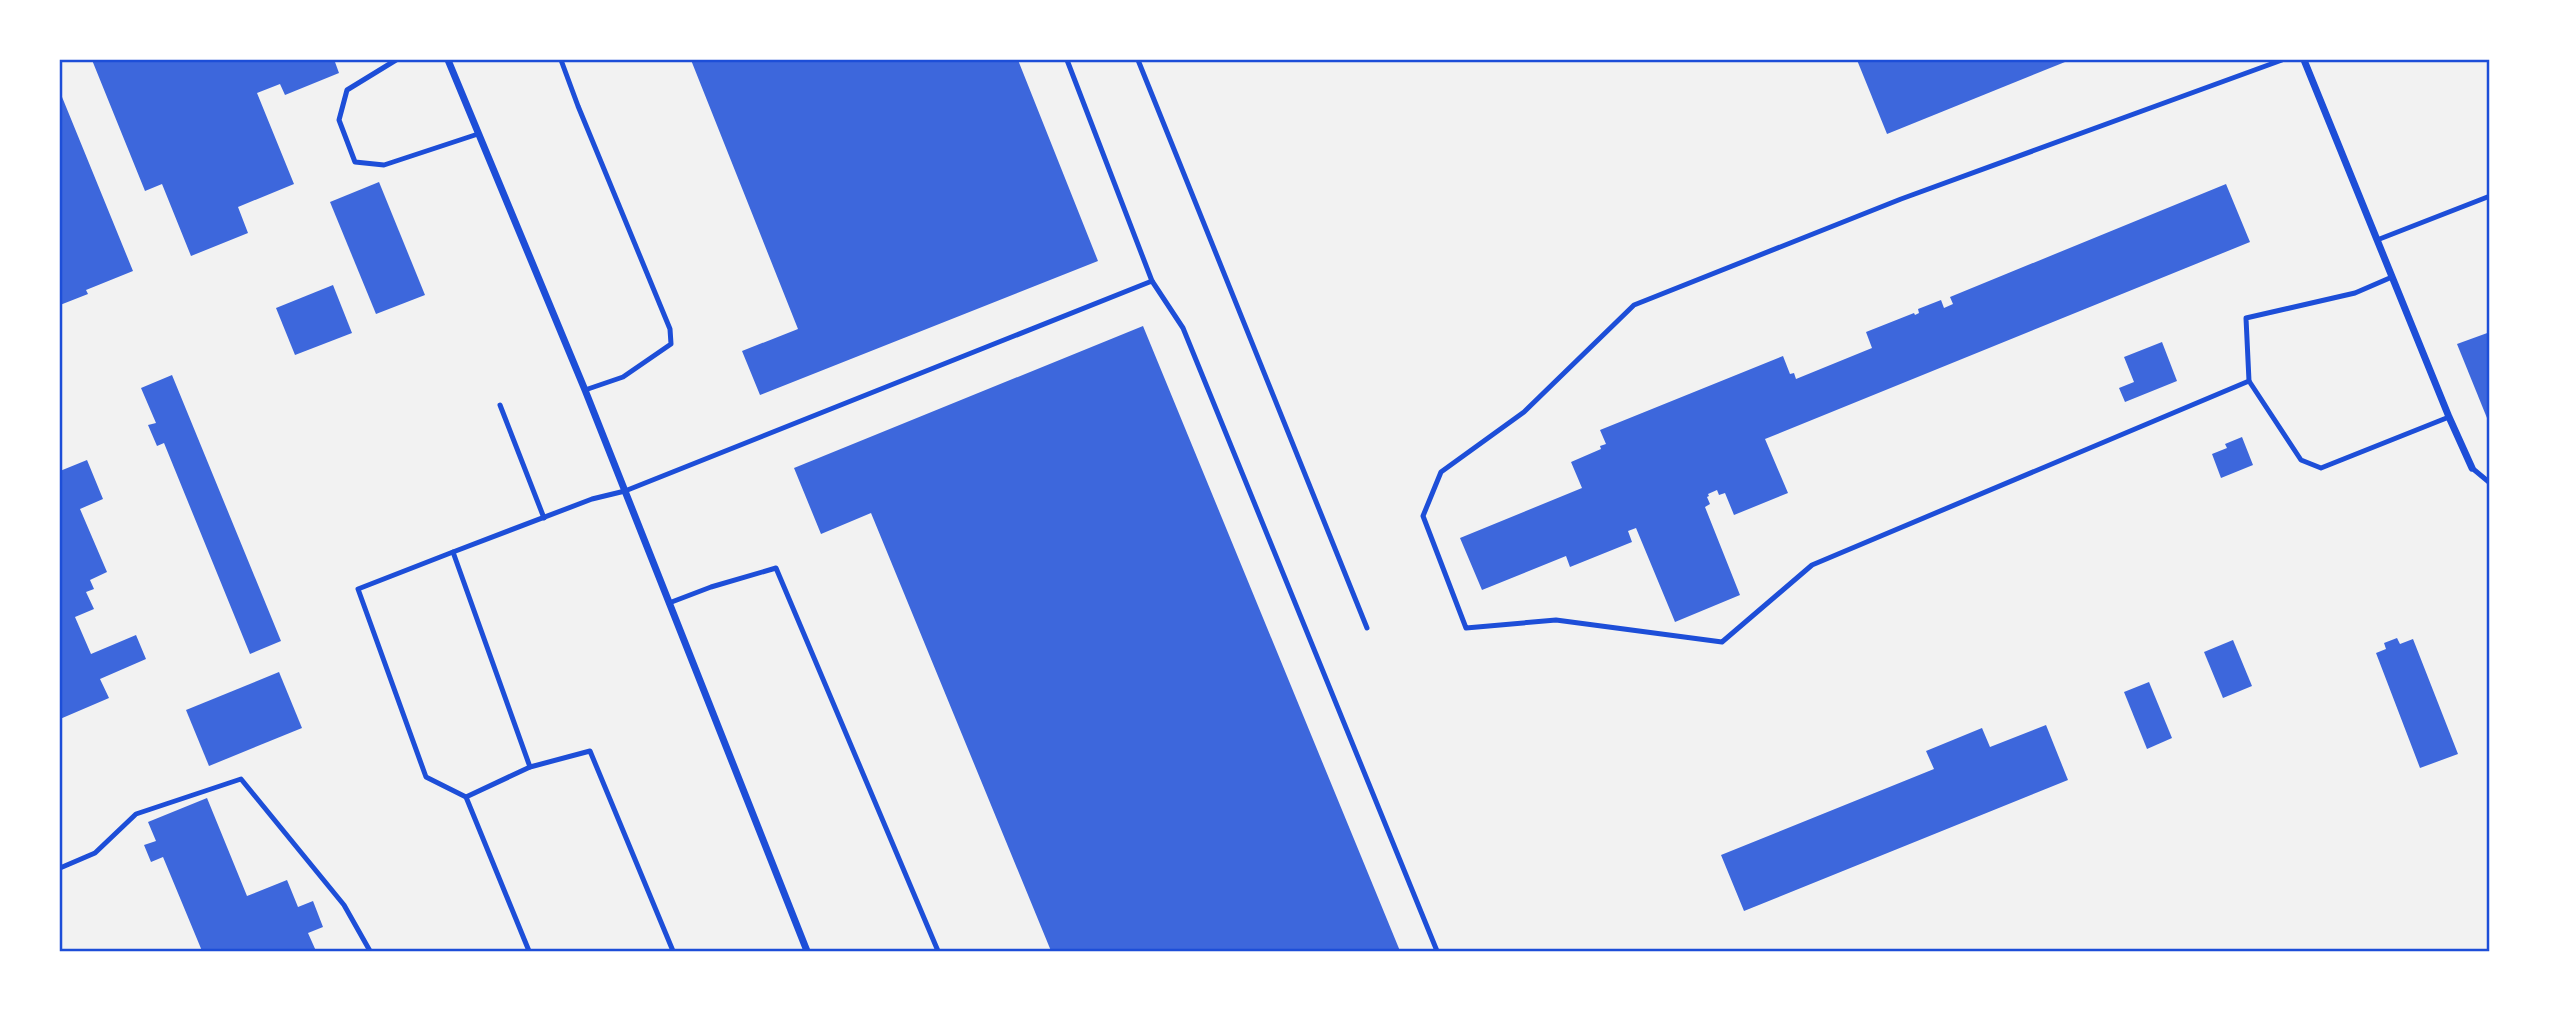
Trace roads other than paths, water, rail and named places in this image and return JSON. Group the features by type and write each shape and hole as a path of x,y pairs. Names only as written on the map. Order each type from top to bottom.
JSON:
{"street":[{"path":"448,60 625,491 807,951"},
{"path":"2304,60 2472,468"}],"lane":[{"path":"396,60 348,90 339,120 355,162 384,165 478,134"},
{"path":"561,60 670,329 671,344 623,377 584,390"},
{"path":"1067,60 1152,281 1183,328 1437,951"},
{"path":"1139,60 1367,628"},
{"path":"2249,381 1812,565 1722,642 1556,620 1466,628 1423,516 1441,472 1524,412 1634,305 1901,199 2282,60"},
{"path":"2377,240 2490,196"},
{"path":"2392,277 2355,293 2246,318 2249,381 2301,460 2321,468 2449,417"},
{"path":"529,951 466,797 426,777 358,589 592,499 625,491 1152,281"},
{"path":"500,405 544,518"},
{"path":"2472,468 2490,483"},
{"path":"453,552 530,767"},
{"path":"669,603 711,587 776,568 938,951"},
{"path":"466,797 530,767 590,751 673,951"},
{"path":"60,868 95,853 136,814 241,779 344,905 370,951"}]}
